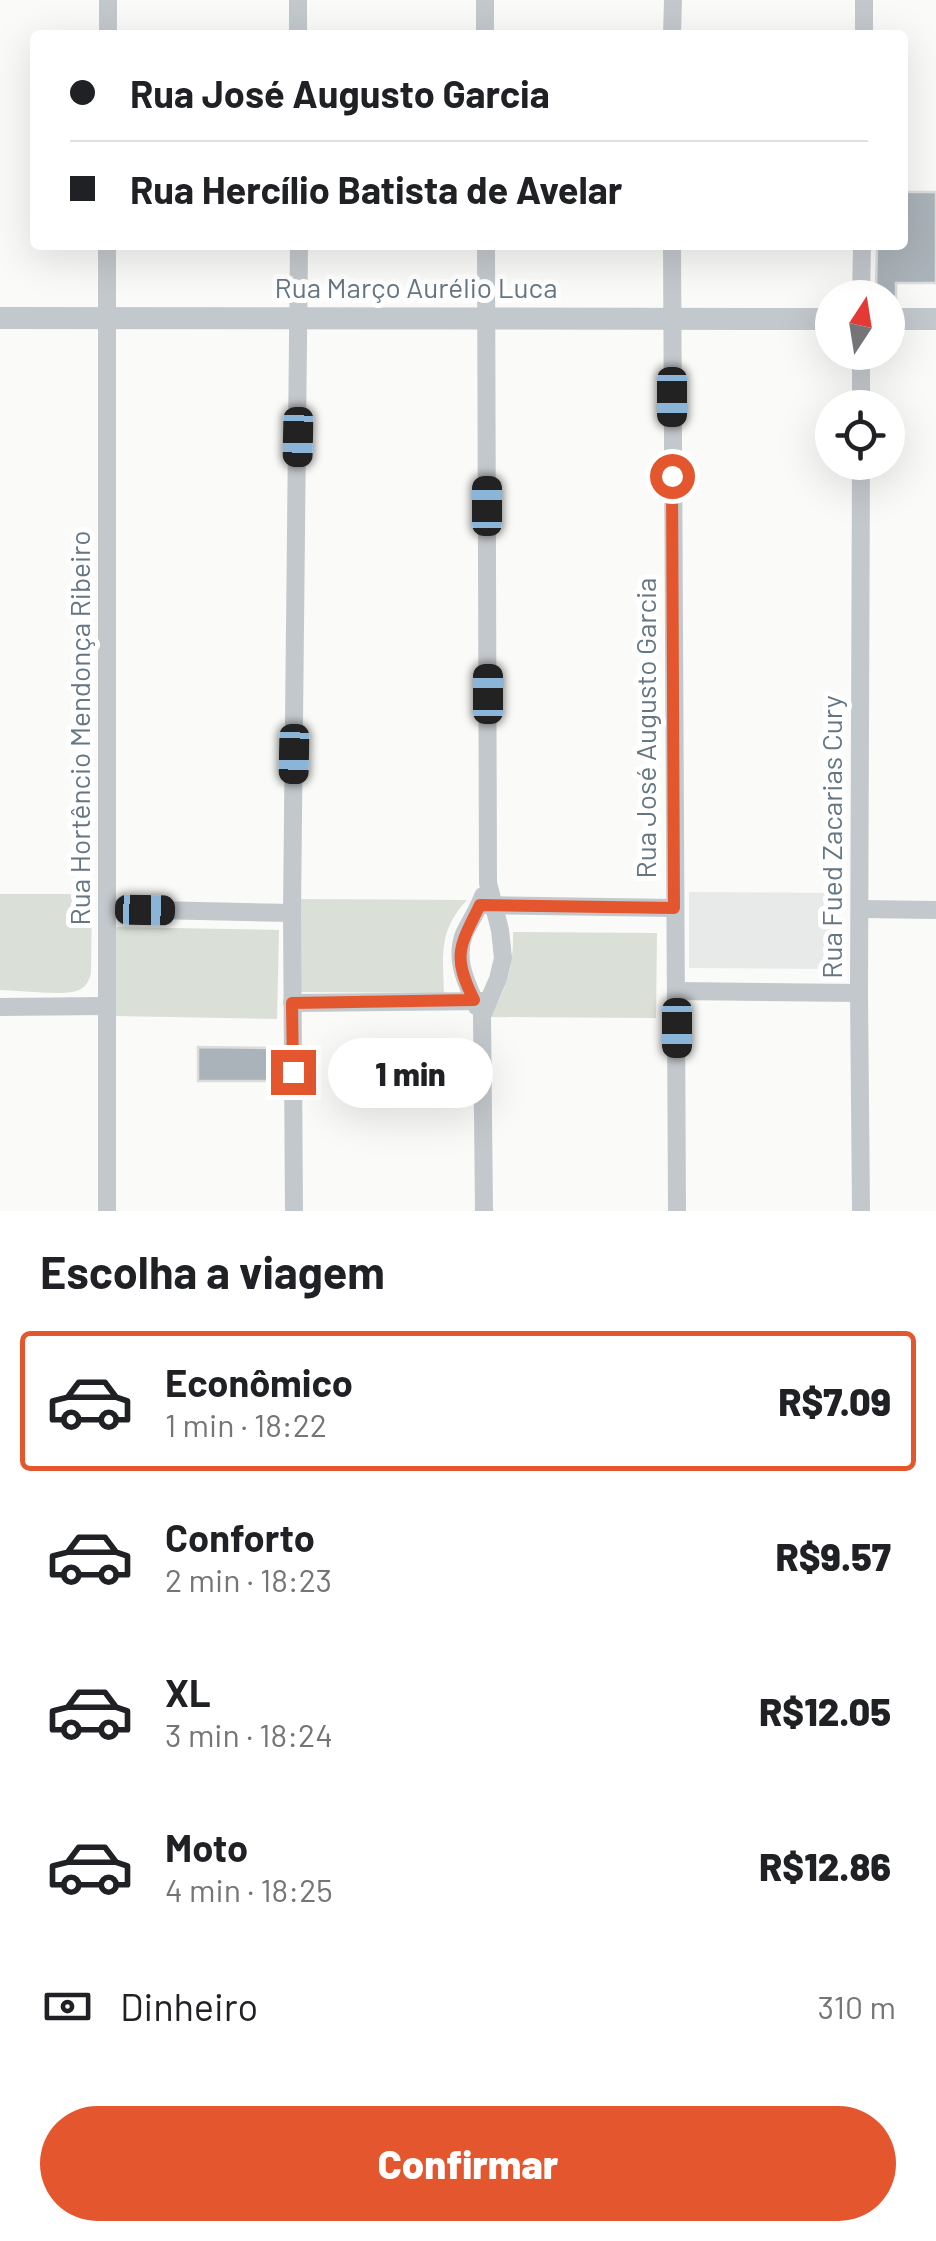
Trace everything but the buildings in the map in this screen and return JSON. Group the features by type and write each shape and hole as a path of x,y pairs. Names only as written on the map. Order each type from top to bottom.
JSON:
{"street":[{"path":"108,0 108,30"},
{"path":"298,0 298,30"},
{"path":"485,0 486,30"},
{"path":"672,0 672,30"},
{"path":"864,0 864,30"},
{"name":"Rua Hortêncio Mendonça Ribeiro","path":"107,250 107,1211"},
{"path":"294,1211 292,913 299,250"},
{"path":"481,1006 498,979 502,958 502,940 486,905 486,250"},
{"name":"Rua José Augusto Garcia","path":"672,250 677,1211"},
{"path":"862,250 862,280"},
{"name":"Rua Março Aurélio Luca","path":"0,318 815,318"},
{"path":"905,319 936,319"},
{"name":"Rua Fued Zacarias Cury","path":"861,480 861,1211"},
{"path":"486,905 674,908"},
{"path":"484,1211 481,1006 463,974 460,949 466,930 486,905"},
{"path":"108,909 292,913"},
{"path":"860,909 936,910"},
{"path":"677,991 859,993"},
{"path":"292,1003 481,1006"},
{"path":"0,1007 106,1006"}],"shaded area":[{"path":"689,892 836,893 836,969 689,968"},
{"path":"0,894 92,894 91,973 85,986 60,993 0,990"},
{"path":"299,899 467,900 447,933 444,993 300,992"},
{"path":"116,927 279,930 277,1019 114,1016"},
{"path":"513,932 657,933 656,1018 489,1017 508,976"}],"route":[{"path":"293,1072 292,1003 474,1000 463,974 460,949 480,905 674,908 672,476"}]}
